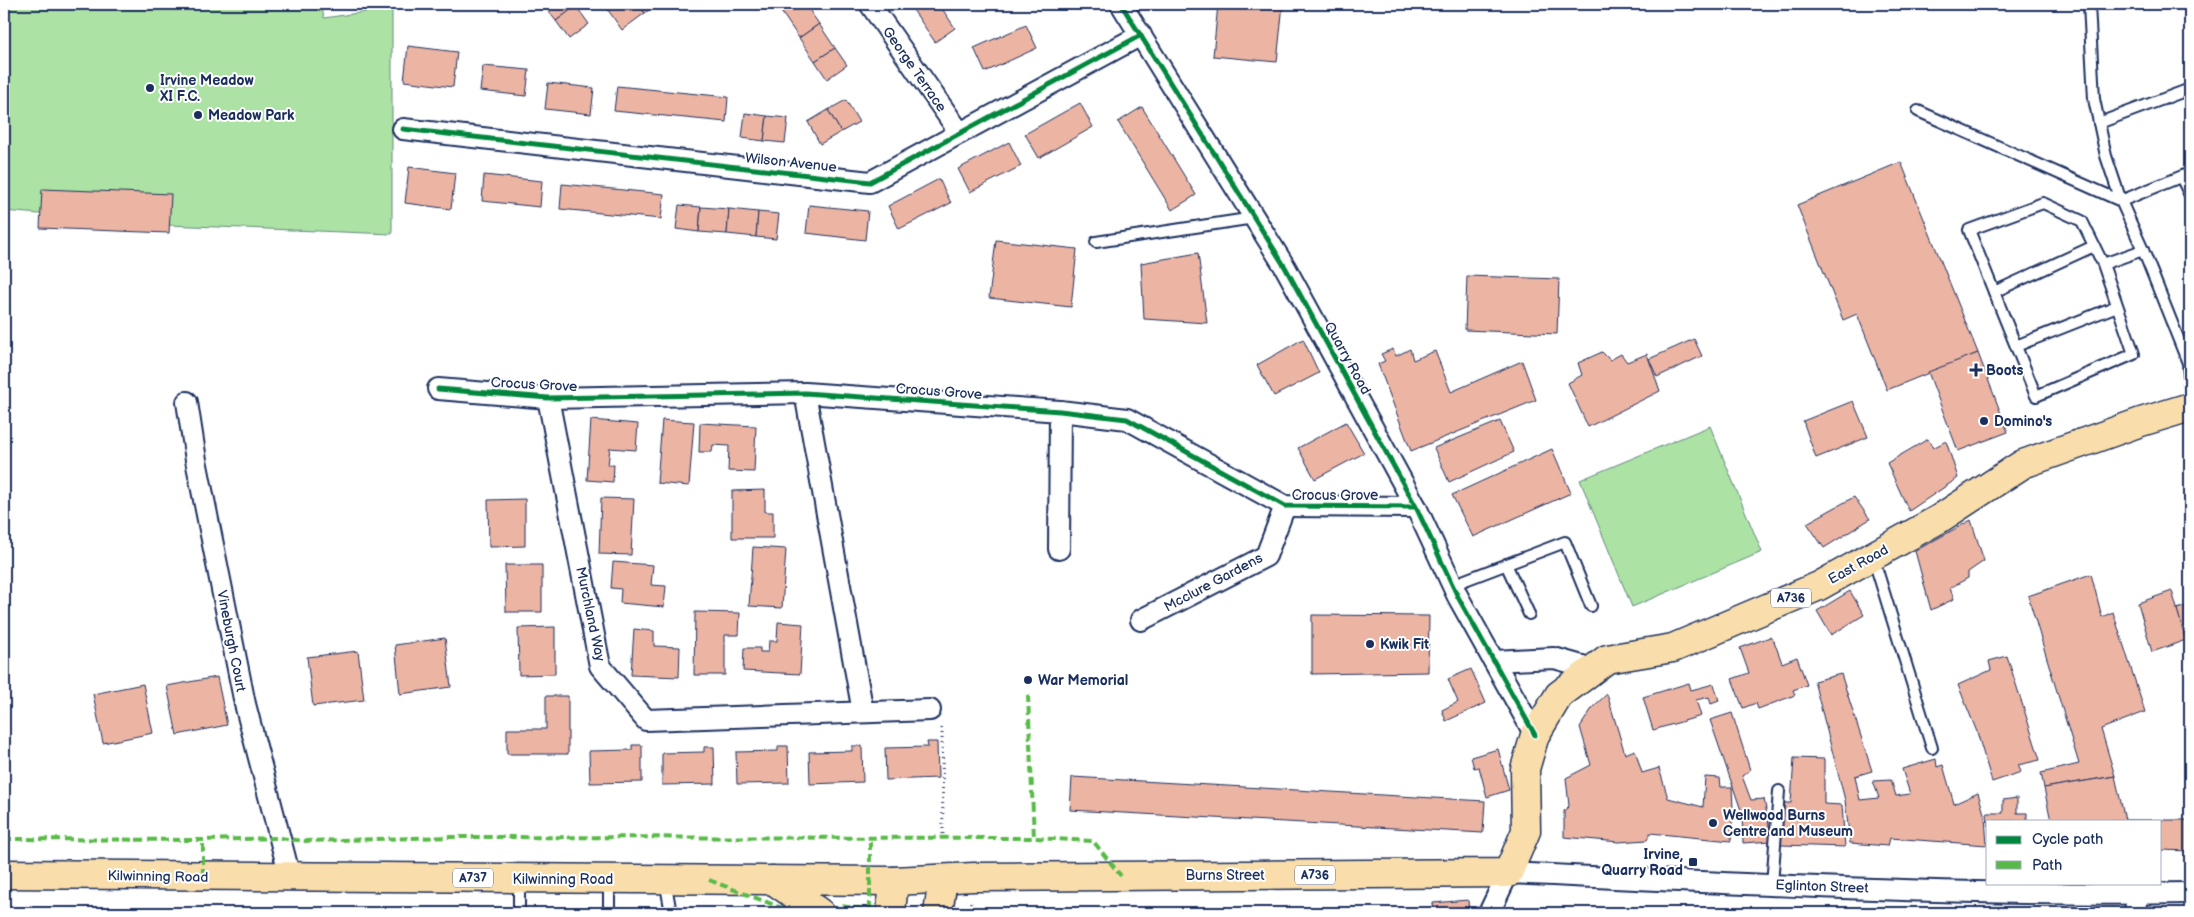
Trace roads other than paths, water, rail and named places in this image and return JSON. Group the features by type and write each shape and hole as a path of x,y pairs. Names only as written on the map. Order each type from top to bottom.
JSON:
{"main road":[{"name":"East Road","path":"1508,873 1526,831 1526,769 1535,735 1559,695 1607,659 1673,648 1819,586 1939,519 2023,464 2141,422 2190,407"},
{"name":"Burns Street","path":"943,879 1508,873"},
{"name":"Kilwinning Road","path":"4,874 894,881 943,879"},
{"path":"938,913 943,879"},
{"path":"773,880 820,913"},
{"path":"891,913 894,881"}],"street":[{"name":"George Terrace","path":"870,4 960,133"},
{"name":"Quarry Road","path":"1121,4 1285,267 1416,507 1452,585 1535,735"},
{"name":"Wilson Avenue","path":"403,129 870,182 1141,36"},
{"name":"Crocus Grove","path":"438,389 548,398 805,392 1060,411 1127,419 1285,506 1416,507"},
{"path":"805,392 863,712"},
{"name":"Murchland Way","path":"548,398 600,666 646,720 930,710"},
{"name":"Vineburgh Court","path":"187,402 196,460 245,704 290,877"},
{"path":"1059,549 1060,411"},
{"name":"Mcclure Gardens","path":"1140,620 1266,556 1285,506"},
{"path":"1494,661 1554,658 1593,669"},
{"path":"1488,913 1508,873"},
{"name":"Eglinton Street","path":"1508,873 2136,904 2190,893"}],"lane":[{"path":"2089,4 2094,99 2106,156 2121,201 2143,250 2188,363 2190,390"},
{"path":"2100,123 2190,89"},
{"path":"1918,111 2121,201 2186,175 2190,195"},
{"path":"2043,203 2082,221 2094,246 2103,264 2134,354 2036,396 1969,230 2043,203"},
{"path":"1096,242 1254,218"},
{"path":"1994,292 2094,246"},
{"path":"2103,264 2143,250"},
{"path":"2016,346 2117,306"},
{"path":"1452,585 1565,542 1591,606"},
{"path":"1873,556 1932,748"},
{"path":"1506,564 1530,614"},
{"path":"1772,885 1778,791"},
{"path":"519,878 519,913"},
{"path":"609,879 609,913"},
{"path":"665,879 670,913"}],"place":[{"name":"Irvine Meadow XI F.C.","path":"150,88"},
{"name":"Meadow Park","path":"198,115"},
{"name":"Boots","path":"1976,370"},
{"name":"Domino's","path":"1984,421"},
{"name":"Kwik Fit","path":"1370,644"},
{"name":"War Memorial","path":"1028,680"},
{"name":"Wellwood Burns Centre and Museum","path":"1713,823"},
{"name":"Irvine, Quarry Road","path":"1693,862"}]}
